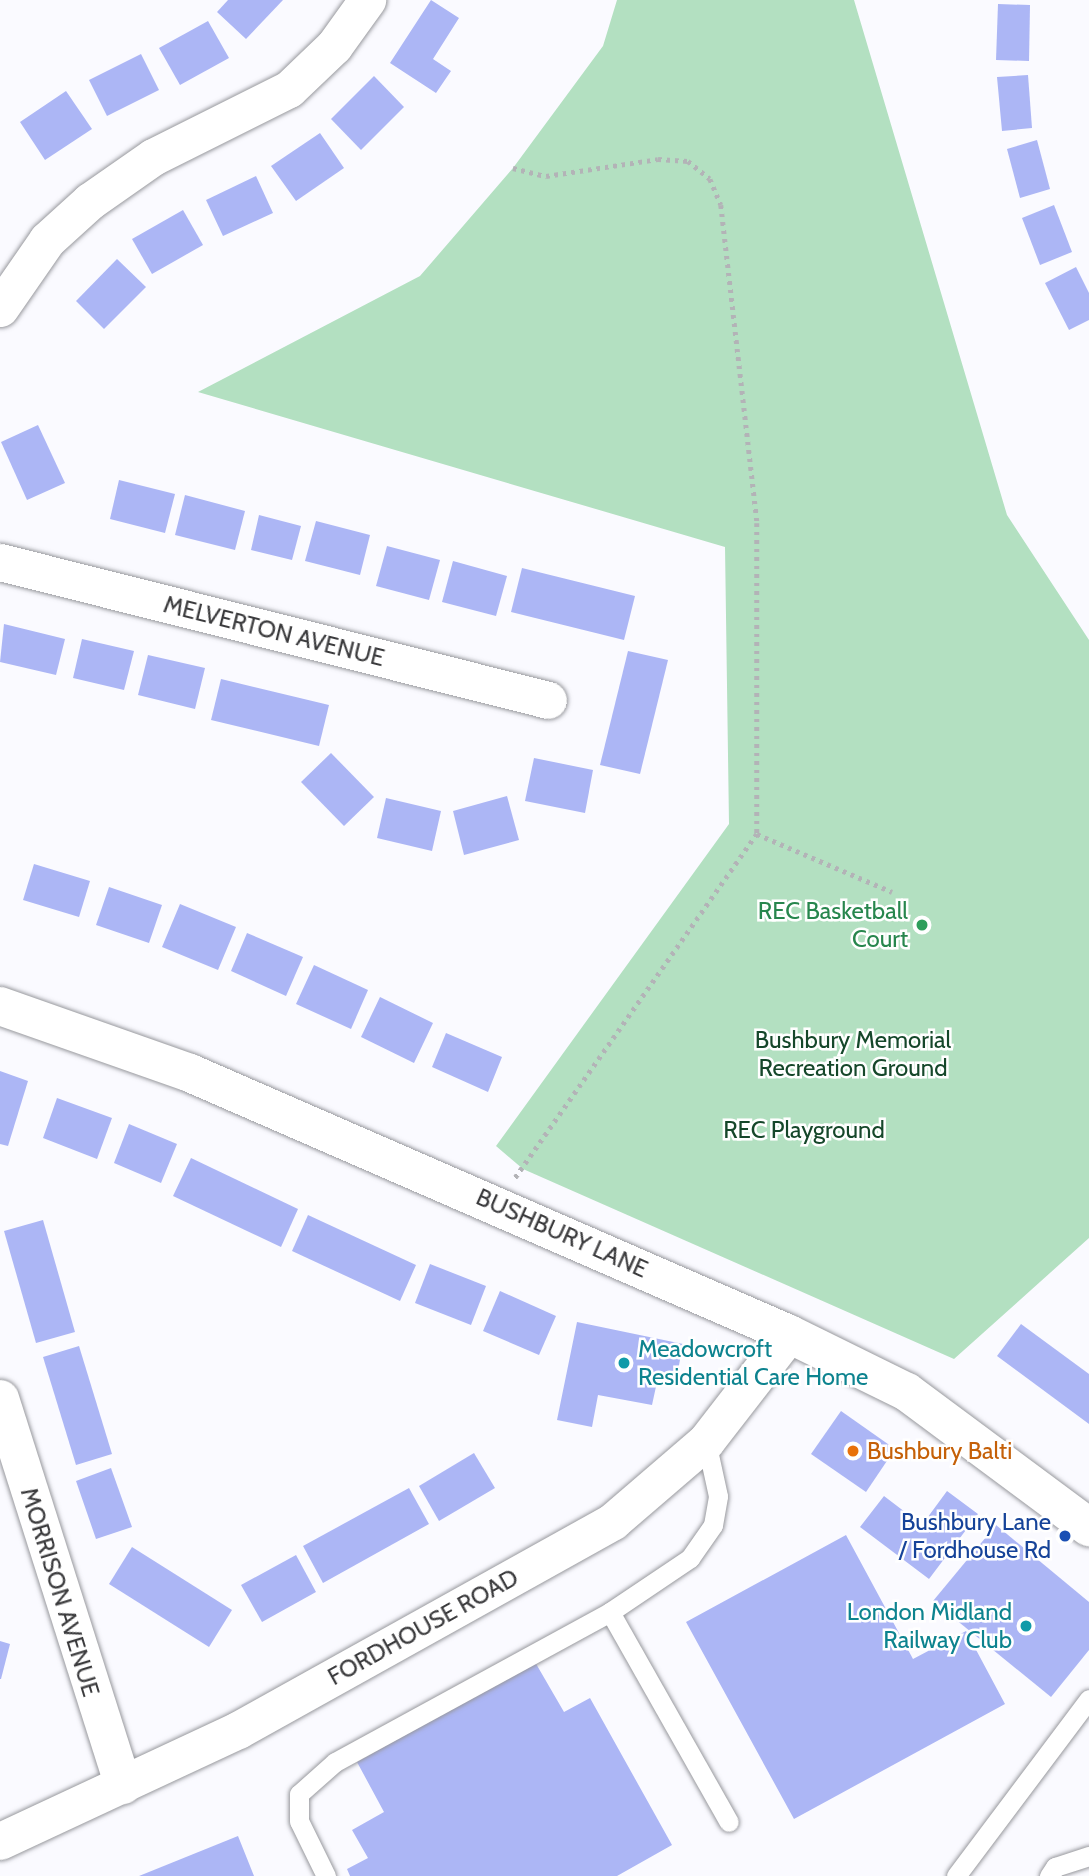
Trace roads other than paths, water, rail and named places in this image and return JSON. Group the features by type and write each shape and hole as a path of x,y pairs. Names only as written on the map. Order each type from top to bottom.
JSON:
{"street":[{"path":"0,308 47,240 90,201 153,157 289,89 334,46 368,0"},
{"name":"MELVERTON AVENUE","path":"0,562 548,700"},
{"name":"BUSHBURY LANE","path":"0,1006 190,1073 493,1202 789,1334 907,1392 1089,1527"},
{"name":"FORDHOUSE ROAD","path":"0,1841 238,1730 613,1521 706,1441 789,1334"},
{"name":"MORRISON AVENUE","path":"0,1398 123,1785"}],"lane":[{"path":"326,1876 296,1805 309,1783 335,1762 610,1612 702,1545 718,1496 706,1441"},
{"path":"610,1612 729,1822"},
{"path":"956,1876 1089,1699"},
{"path":"1049,1876 1055,1867 1089,1856"}],"place":[{"name":"REC Basketball Court","path":"922,925"},
{"name":"Meadowcroft Residential Care Home","path":"624,1363"},
{"name":"Bushbury Balti","path":"853,1451"},
{"name":"Bushbury Lane / Fordhouse Rd","path":"1065,1536"},
{"name":"London Midland Railway Club","path":"1026,1626"}],"park label":[{"name":"Bushbury Memorial Recreation Ground","path":"853,1054"},
{"name":"REC Playground","path":"804,1130"}]}
